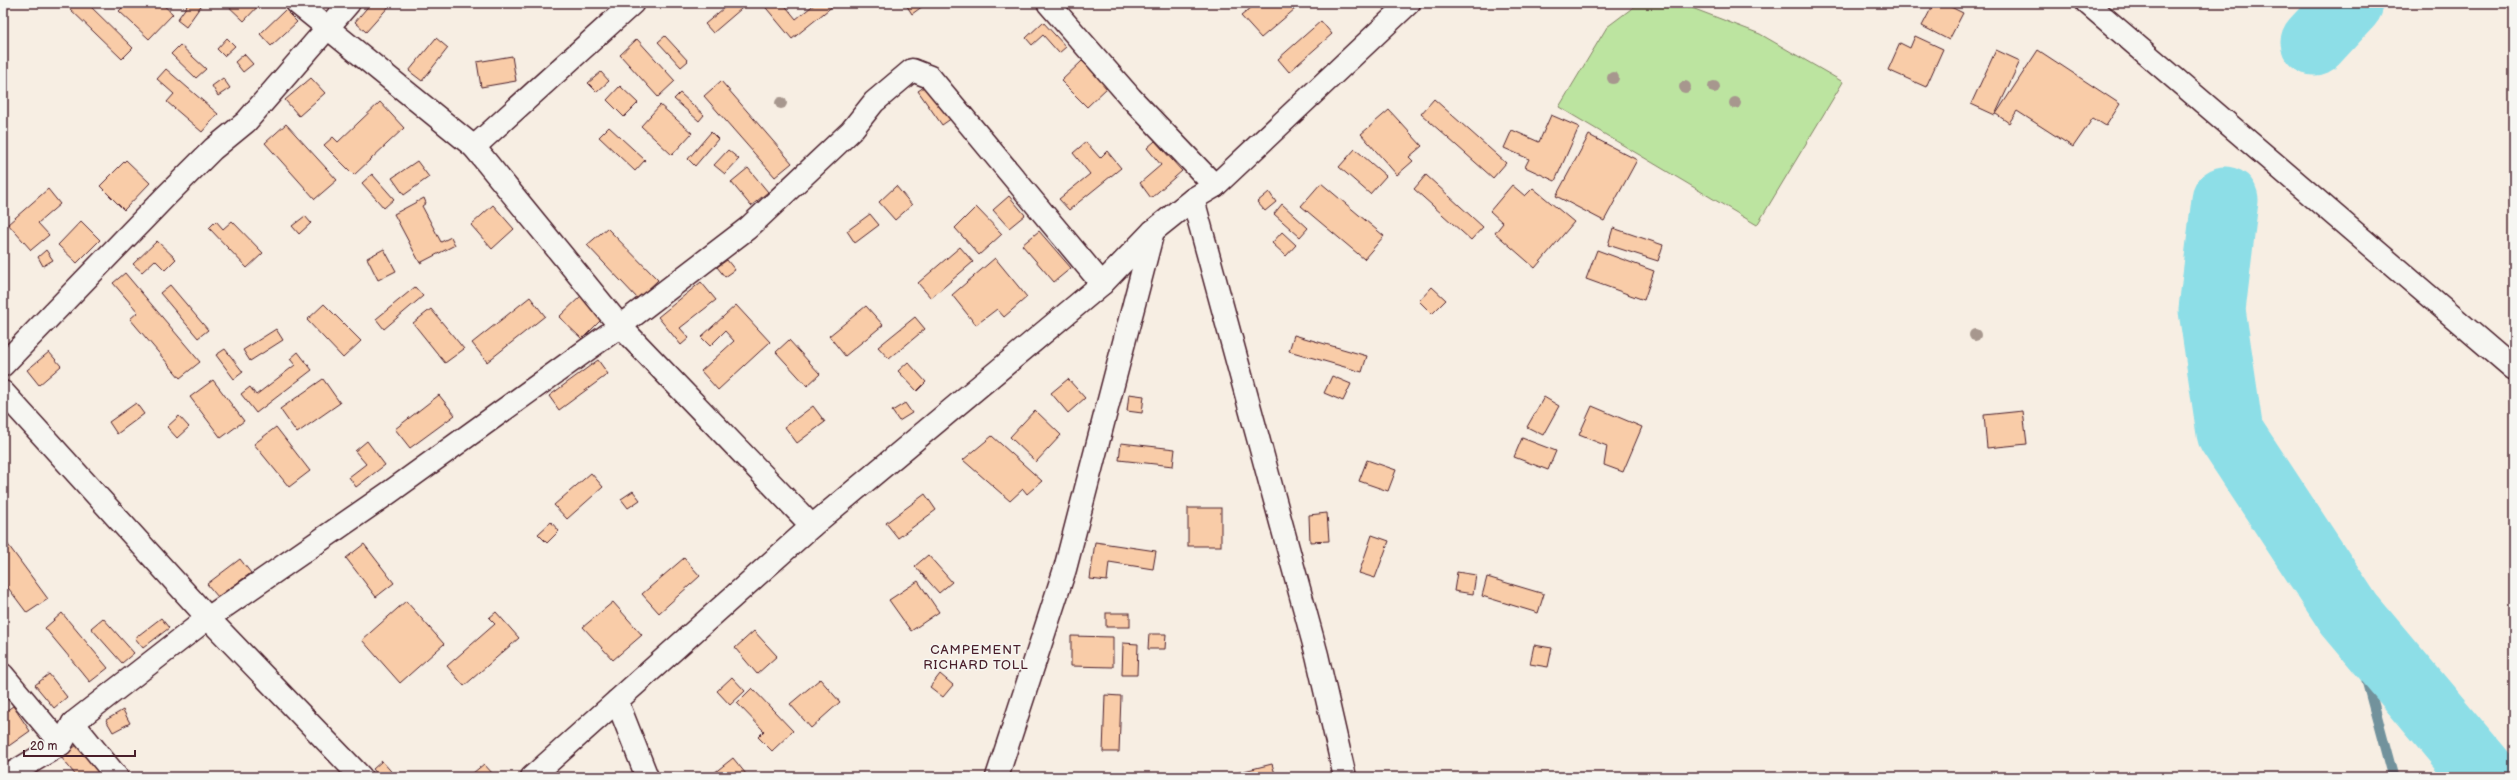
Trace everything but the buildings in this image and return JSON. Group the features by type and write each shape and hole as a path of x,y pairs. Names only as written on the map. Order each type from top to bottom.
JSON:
{"street":[{"path":"298,3 474,146 620,326 812,526"},
{"path":"3,365 202,160 246,122 326,27 349,3"},
{"path":"474,146 633,3"},
{"path":"532,777 812,526 1102,284 1153,231 1193,199 1215,186 1409,3"},
{"path":"2087,3 2514,369"},
{"path":"1050,4 1131,98 1215,186"},
{"path":"6,777 61,744 73,723 208,618 390,492 620,326 748,228 851,131 874,102 912,70 930,76 1102,284"},
{"path":"1193,199 1317,655 1345,777"},
{"path":"997,777 1065,569 1153,231"},
{"path":"3,392 208,618 361,777"},
{"path":"3,675 61,744"},
{"path":"617,701 647,777"},
{"path":"73,723 117,777"}],"green space":[{"path":"1639,3 1679,3 1760,34 1843,82 1757,225 1559,107 1607,27"}],"waterway":[{"path":"2314,42 2350,3"},
{"path":"2225,200 2212,310 2230,433 2349,614 2486,777"},
{"path":"2349,614 2393,777"}],"district":[{"name":"CAMPEMENT RICHARD TOLL","path":"976,658"}]}
